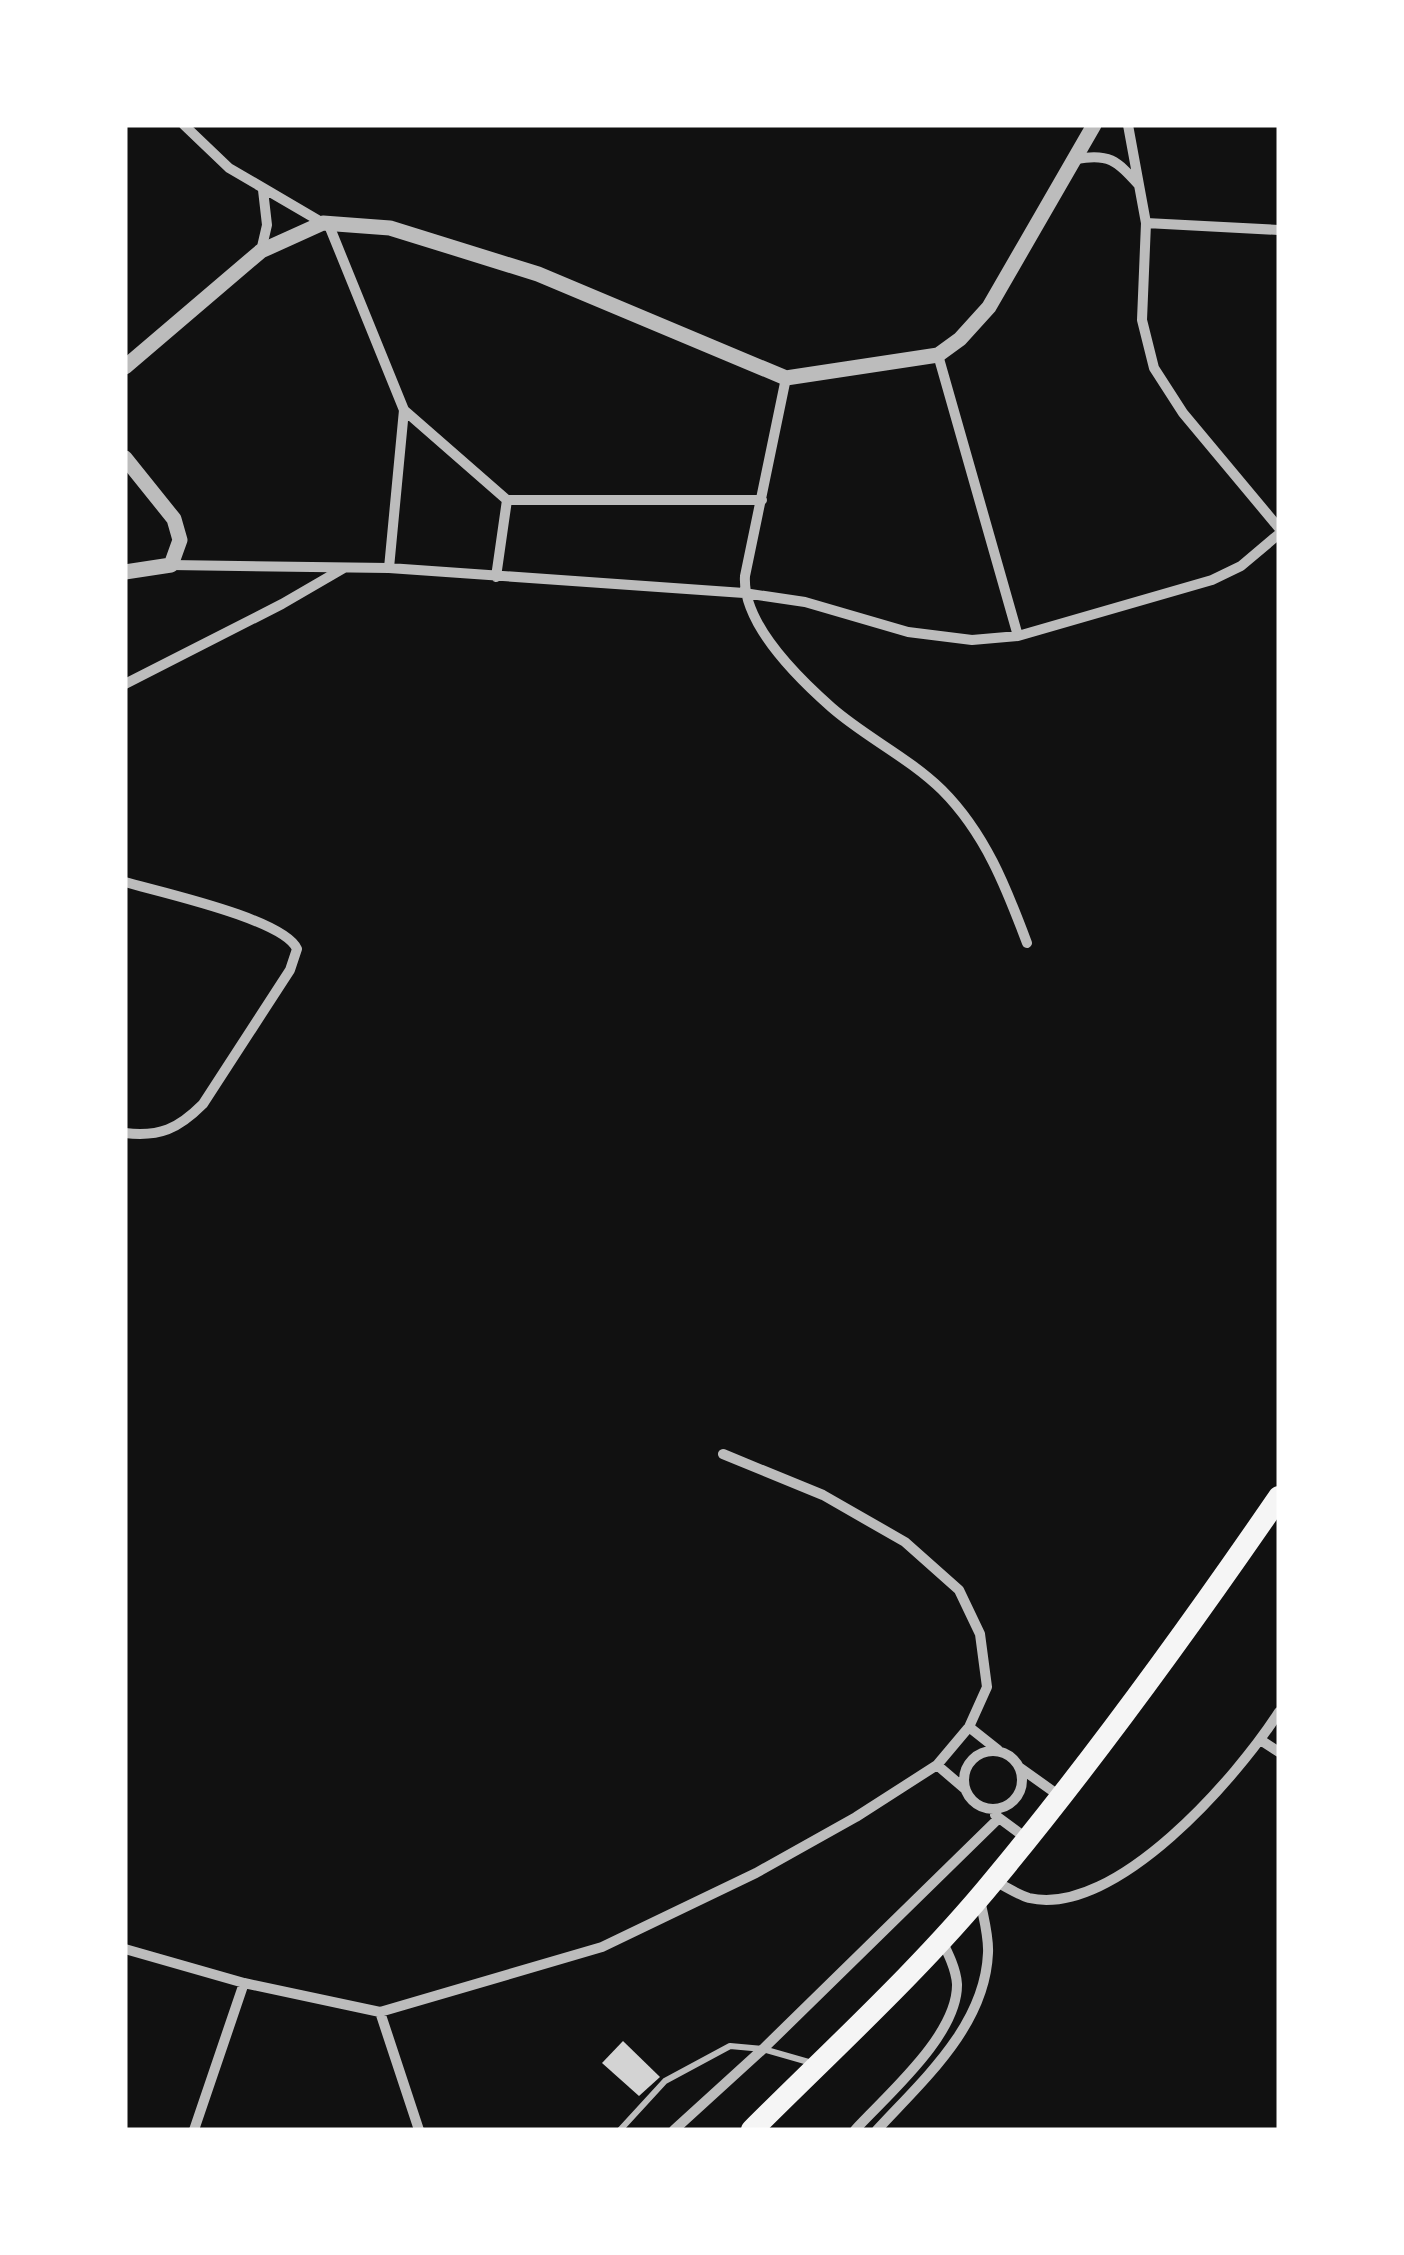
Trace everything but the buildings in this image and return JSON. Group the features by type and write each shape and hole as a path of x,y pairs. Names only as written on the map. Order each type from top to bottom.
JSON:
{"highway":[{"path":"752,2130 986,1889 1062,1797 1180,1640 1279,1497"}],"street":[{"path":"184,125 229,168 326,223 390,228 538,274 786,378 938,356 960,340 989,306 1094,125"},
{"path":"125,572 171,565 389,568 744,593 805,602 940,638 972,640 1018,636 1161,598 1212,580 1242,566 1279,531 1183,413 1154,368 1142,320 1146,223 1128,125"},
{"path":"1076,158 1102,156 1113,160 1142,188"},
{"path":"261,250 267,225 262,190"},
{"path":"125,367 261,250 326,223"},
{"path":"326,223 404,410 508,500 762,500"},
{"path":"1146,223 1279,230"},
{"path":"938,356 1018,636"},
{"path":"786,378 744,593 768,638 832,708 887,745 941,789 976,830 1005,884 1027,943"},
{"path":"389,568 404,410"},
{"path":"125,458 174,520 180,540 171,565"},
{"path":"496,577 508,500"},
{"path":"125,684 345,568"},
{"path":"125,882 269,925 294,941 297,949 290,970 202,1104 184,1123 168,1132 145,1136 125,1133"},
{"path":"125,1949 244,1982 380,2012 602,1947 756,1873 856,1818 937,1766 969,1727 987,1688 980,1634 959,1590 906,1542 823,1496 722,1454"},
{"path":"877,2130 928,2074 974,2011 989,1951 986,1889 1029,1898 1059,1898 1095,1887 1143,1861 1180,1828 1262,1741 1278,1715"},
{"path":"969,1727 1014,1760 1022,1776 1018,1794 1005,1806 987,1808"},
{"path":"1262,1741 1279,1752"},
{"path":"965,1789 964,1779 971,1760 988,1751 998,1751"},
{"path":"937,1766 977,1804 1026,1839"},
{"path":"1019,1767 1062,1797"},
{"path":"674,2130 763,2049 999,1818"},
{"path":"854,2130 939,2034 952,2008 957,1984 941,1938"},
{"path":"194,2130 244,1982"},
{"path":"380,2012 419,2130"}],"lane":[{"path":"620,2130 665,2081 730,2046 763,2049 818,2064"}]}
